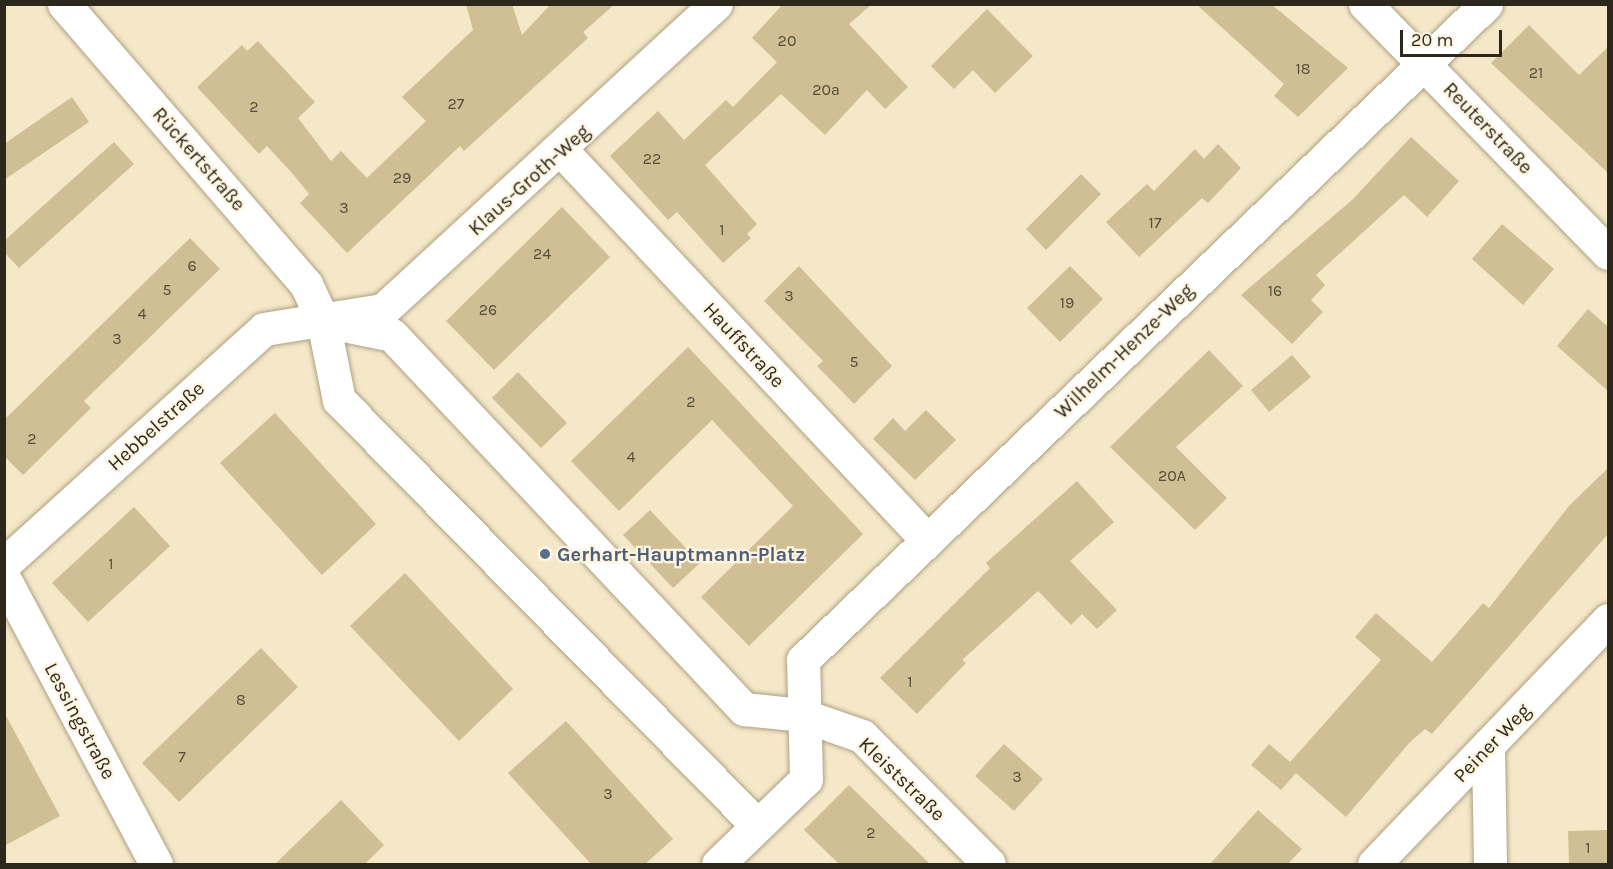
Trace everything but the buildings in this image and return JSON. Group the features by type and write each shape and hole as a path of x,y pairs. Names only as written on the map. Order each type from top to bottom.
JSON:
{"street":[{"name":"Rückertstraße","path":"64,4 306,284 323,321"},
{"name":"Klaus-Groth-Weg","path":"323,321 383,310 562,151 716,4"},
{"name":"Reuterstraße","path":"1365,4 1608,253"},
{"name":"Wilhelm-Henze-Weg","path":"718,864 806,779 802,715 803,660 1486,4"},
{"name":"Hauffstraße","path":"562,151 927,540"},
{"name":"Hebbelstraße","path":"4,564 264,328 323,321"},
{"path":"758,825 339,400 323,321 392,335 744,709 802,715"},
{"name":"Lessingstraße","path":"4,578 156,864"},
{"name":"Peiner Weg","path":"1374,864 1608,620"},
{"name":"Kleiststraße","path":"802,715 862,736 989,864"},
{"path":"1488,747 1490,864"}],"place":[{"name":"Gerhart-Hauptmann-Platz","path":"545,554"}]}
